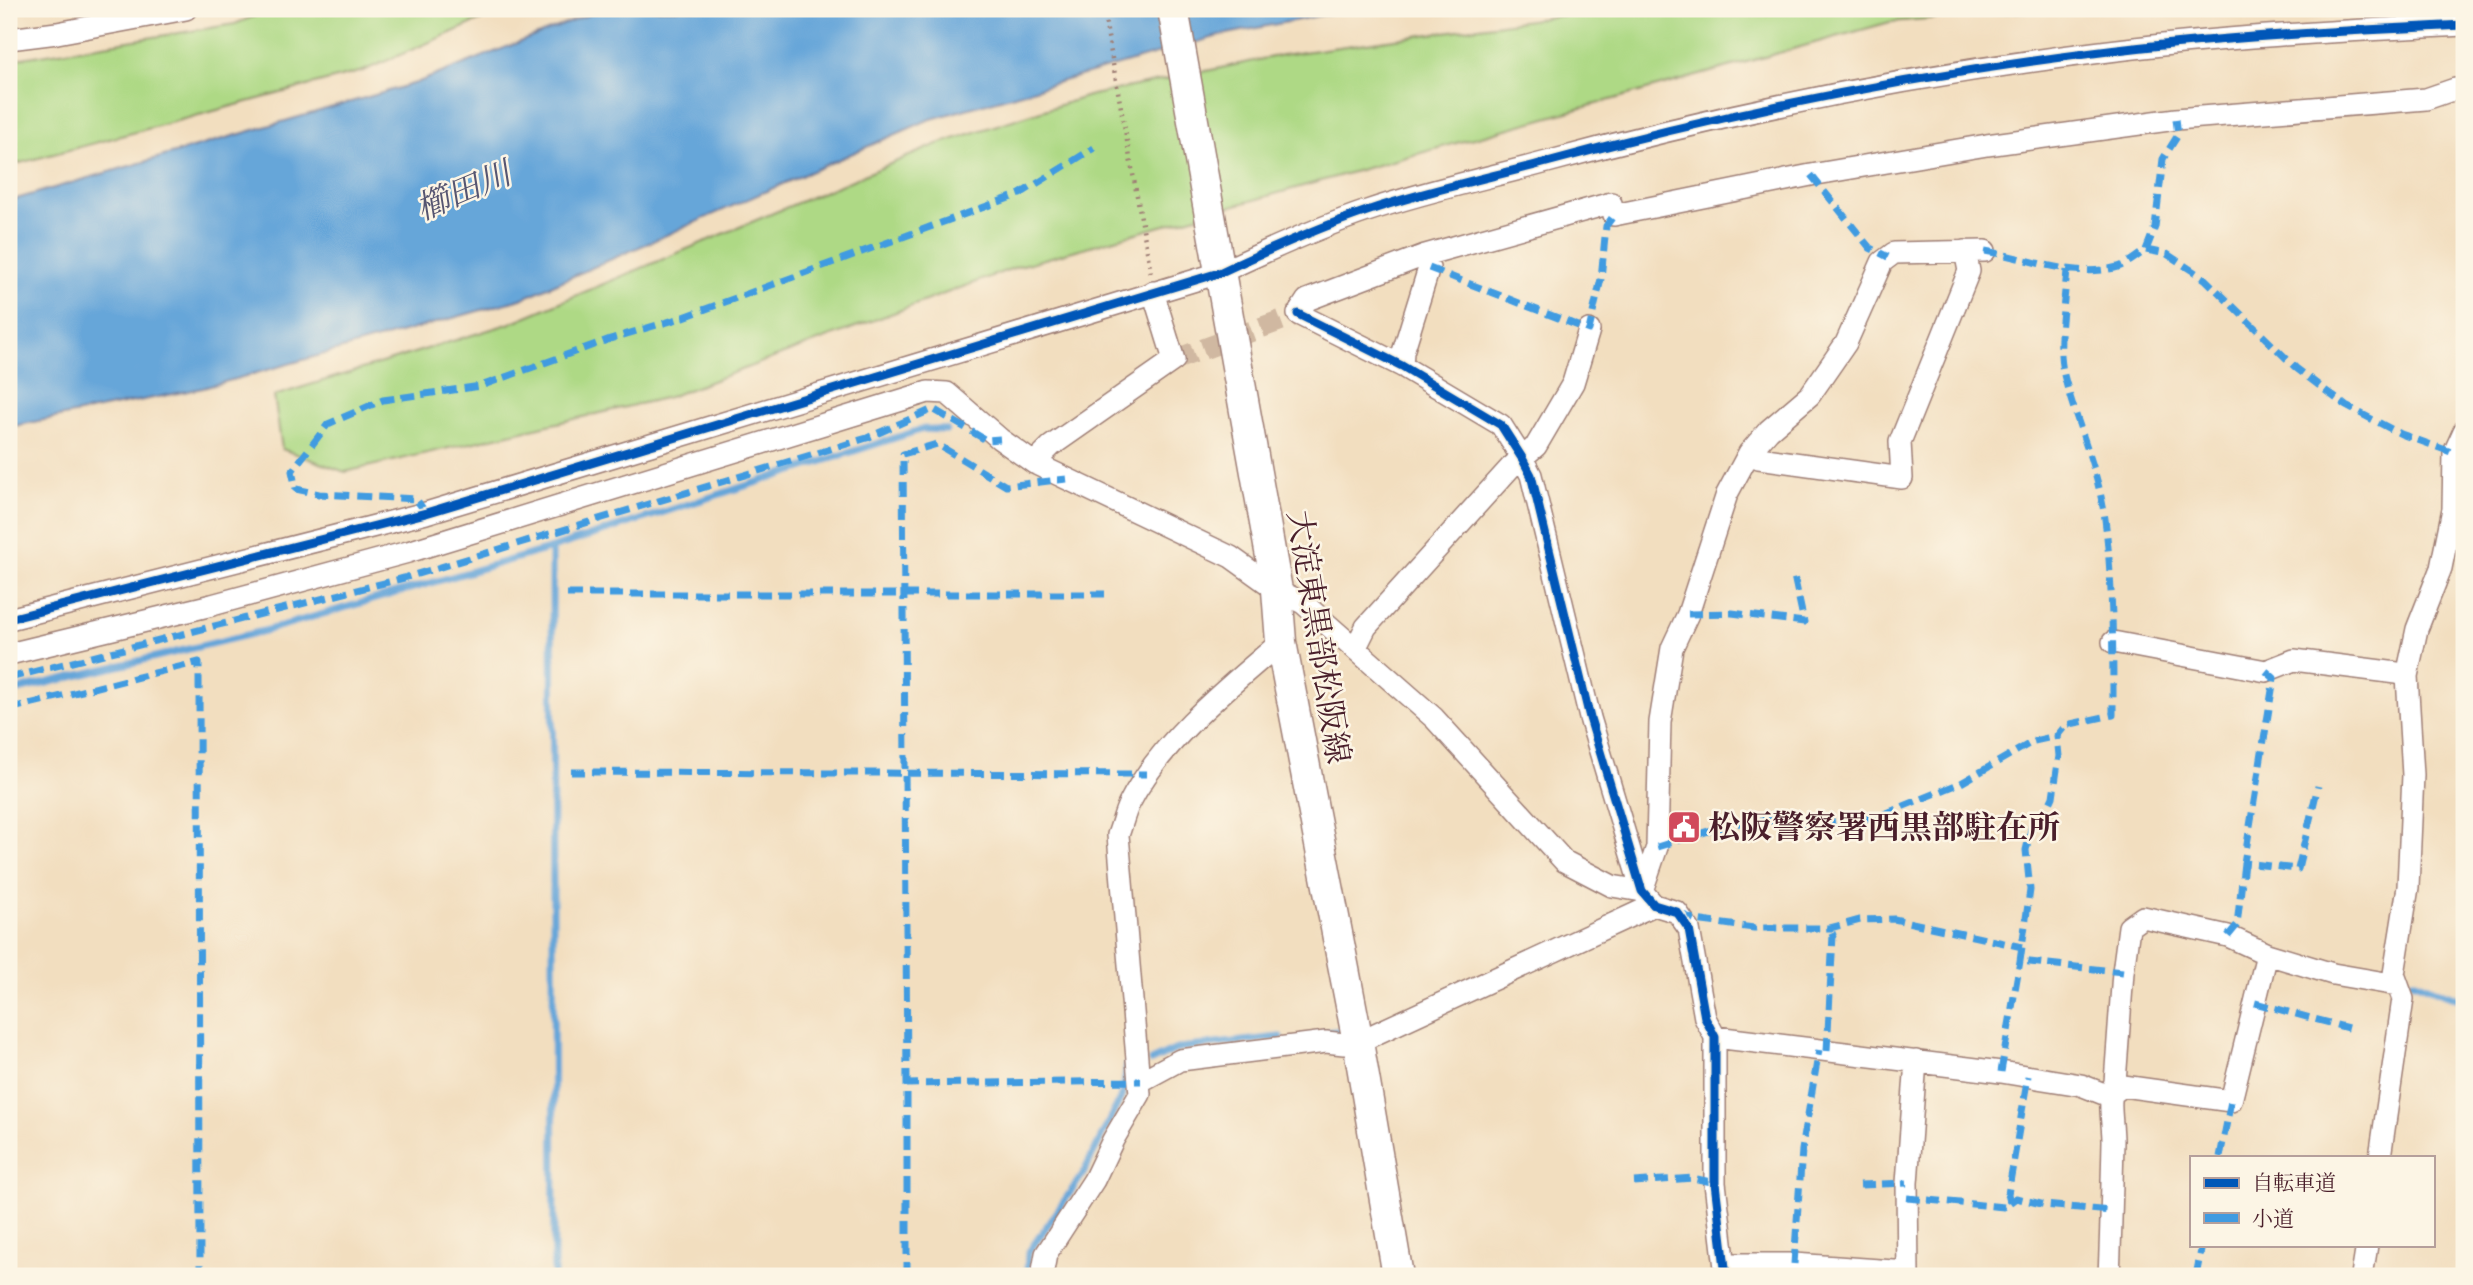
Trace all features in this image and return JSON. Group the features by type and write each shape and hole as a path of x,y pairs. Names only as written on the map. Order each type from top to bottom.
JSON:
{"main road":[{"name":"大淀東黒部松阪線","path":"1173,9 1277,590 1281,642 1356,1033 1398,1276"}],"street":[{"path":"9,39 57,33 186,9"},
{"path":"9,619 426,513 917,366 1153,285 1274,247 1368,211 1624,141 1729,116 1972,70 2095,52 2228,39 2464,25"},
{"path":"1648,898 1591,718 1531,475 1502,425 1402,366 1298,314 1307,300 1425,255 1611,203 1614,215 1811,175 1987,145 2176,119 2426,99 2455,89 2464,91"},
{"path":"1648,898 1657,846 1660,722 1672,648 1697,591 1727,494 1749,453 1769,430 1810,395 1846,343 1882,262 1894,253 1975,251 1900,442 1902,478 1759,458 1749,453"},
{"path":"1402,366 1403,352 1429,268 1425,255"},
{"path":"1034,463 1051,446 1174,360 1153,285"},
{"path":"1356,647 1366,627 1510,468 1536,446 1573,383 1589,330"},
{"path":"9,654 212,605 408,552 928,392 947,393 1000,439 1034,463 1231,557 1277,590 1303,603 1434,718 1564,861 1612,886 1648,898 1677,912 1689,929 1705,1018 1715,1037 1715,1183 1726,1270 1794,1264 1908,1274 1907,1183 1916,1061"},
{"path":"2380,1156 2403,999 2394,974 2408,887 2412,787 2407,676 2417,629 2441,568 2453,509 2454,453 2464,431"},
{"path":"1042,1276 1046,1254 1094,1181 1113,1140 1140,1094 1118,835 1128,806 1147,774 1216,699 1281,642"},
{"path":"2113,642 2266,671 2294,660 2407,676"},
{"path":"1141,1081 1180,1060 1326,1042 1344,1044 1356,1033 1648,898"},
{"path":"2109,1276 2113,1120 2109,1096 2115,1082 2129,927 2143,917 2228,936 2267,954 2333,974 2397,985"},
{"path":"2109,1096 2123,1086 2231,1101 2267,954"},
{"path":"1715,1037 1916,1061 2081,1085 2109,1096"},
{"path":"2361,1276 2367,1246"}],"path":[{"path":"1103,9 1153,285"}],"green space":[{"path":"272,9 506,9 363,71 9,166 9,60 235,24"},
{"path":"1607,9 2047,9 1890,22 1374,166 1016,267 669,397 345,472 282,449 274,396 508,324 938,144 1088,96 1282,55"}],"water":[{"name":"櫛田川","path":"603,9 1353,9 1222,35 928,120 521,299 203,388 9,427 9,201 416,83"}],"waterway":[{"path":"9,692 264,631 552,548 923,429 946,430"},
{"path":"552,548 554,1276"},
{"path":"2412,981 2464,1001"},
{"path":"1323,1033 1349,1029"},
{"path":"1151,1061 1179,1048 1280,1037"},
{"path":"1027,1276 1028,1253 1083,1174 1123,1093 1127,1065 1130,1064"}],"tunnel":[{"path":"1174,360 1298,314"}],"marked path":[{"path":"2146,250 2155,227 2163,159 2178,135 2176,119"},
{"path":"426,513 416,499 319,494 296,489 292,471 328,424 383,400 481,386 610,339 684,317 1020,194 1094,148"},
{"path":"1811,175 1870,248 1888,257"},
{"path":"1429,268 1589,330 1601,279 1606,226 1614,215"},
{"path":"1985,251 2084,271 2118,267 2146,250 2167,254 2205,279 2296,368 2346,406 2401,434 2454,453"},
{"path":"2067,270 2061,360 2097,481 2105,519 2111,592 2113,715 2066,725 2057,736 2059,756 2053,797 2045,814 2032,826 2026,850 2030,890 2020,961 2123,972"},
{"path":"9,678 404,578 867,438 933,409 986,440 1000,439"},
{"path":"907,1084 903,454 937,444 1006,486 1067,479"},
{"path":"1688,614 1732,613 1804,622 1794,576"},
{"path":"567,594 1105,594"},
{"path":"9,709 199,662 200,1276"},
{"path":"2266,671 2274,678 2244,863 2298,869 2318,786"},
{"path":"1657,847 1728,825 1763,820 1814,824 1877,817 1961,783 2034,741 2057,736"},
{"path":"571,772 1147,774"},
{"path":"2228,936 2237,925 2244,863"},
{"path":"1681,914 1695,920 1754,928 1830,928 1860,920 1894,919 2022,947"},
{"path":"1827,1051 1833,935 1830,928"},
{"path":"2001,1072 2020,961"},
{"path":"2255,1003 2348,1028"},
{"path":"1794,1264 1802,1150 1819,1050"},
{"path":"2010,1202 2008,1194 2028,1076"},
{"path":"907,1276 907,1084 1141,1081"},
{"path":"2220,1156 2231,1101"},
{"path":"1634,1182 1693,1178 1715,1183"},
{"path":"1860,1185 1907,1183"},
{"path":"1907,1198 2004,1207 2016,1198 2045,1205 2112,1211"},
{"path":"2196,1276 2202,1246"}],"cycle path":[{"path":"9,619 426,513 1219,273 1311,232 1389,204 1614,144 1818,98 2024,62 2139,47 2232,39 2464,25"},
{"path":"1298,314 1402,366 1501,425 1531,475 1590,718 1642,891 1654,905 1677,912 1689,929 1705,1018 1715,1037 1715,1183 1726,1276"}],"place":[{"name":"松阪警察署西黒部駐在所","path":"1684,827"}]}
